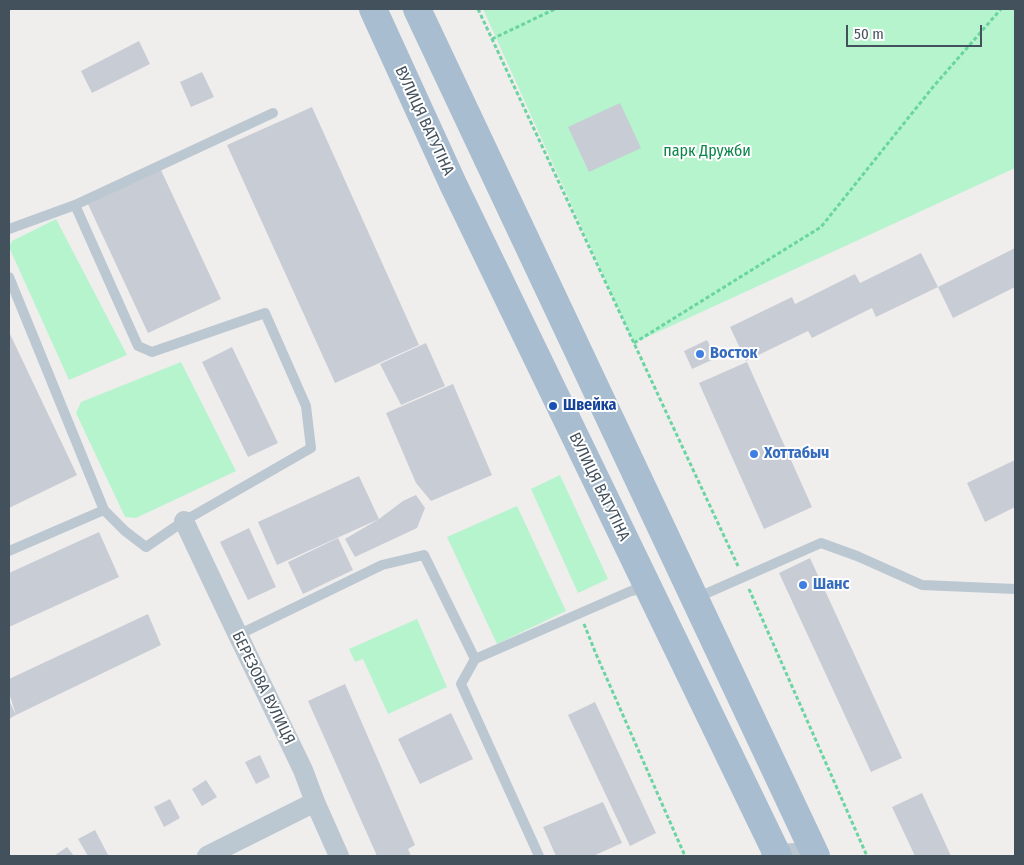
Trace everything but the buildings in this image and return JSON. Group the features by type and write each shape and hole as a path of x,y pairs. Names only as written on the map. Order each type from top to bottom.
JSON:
{"main road":[{"name":"ВУЛИЦЯ ВАТУТІНА","path":"373,9 453,184 775,856"},
{"path":"417,9 814,854"}],"street":[{"name":"БЕРЕЗОВА ВУЛИЦЯ","path":"184,521 303,770 339,856"},
{"path":"207,856 315,802"},
{"path":"775,856 814,854"}],"lane":[{"path":"9,229 75,205 273,113"},
{"path":"9,277 104,510 125,531 146,547 184,521 311,448 306,406 265,313 152,352 138,346 75,205"},
{"path":"9,551 104,510"},
{"path":"695,598 821,543 922,584 1015,589"},
{"path":"238,635 382,566 424,555 475,659"},
{"path":"538,856 461,684 475,659 631,591 648,588"}],"path":[{"path":"478,9 744,578 867,856"},
{"path":"492,39 554,9"},
{"path":"634,343 822,227 933,87 1001,9"},
{"path":"581,614 596,654 685,856"}],"green space":[{"name":"парк Дружби","path":"483,9 1015,9 1015,168 634,343"},
{"path":"56,219 127,355 69,380 9,247 12,241"},
{"path":"181,362 236,471 136,518 125,517 76,413 81,402"},
{"path":"560,475 608,579 578,593 531,489"},
{"path":"517,506 566,611 497,644 447,537"},
{"path":"417,619 447,687 388,714 363,659 355,662 349,649"}],"place":[{"name":"Восток","path":"700,354"},
{"name":"Швейка","path":"553,406"},
{"name":"Хоттабыч","path":"754,454"},
{"name":"Шанс","path":"803,585"}]}
